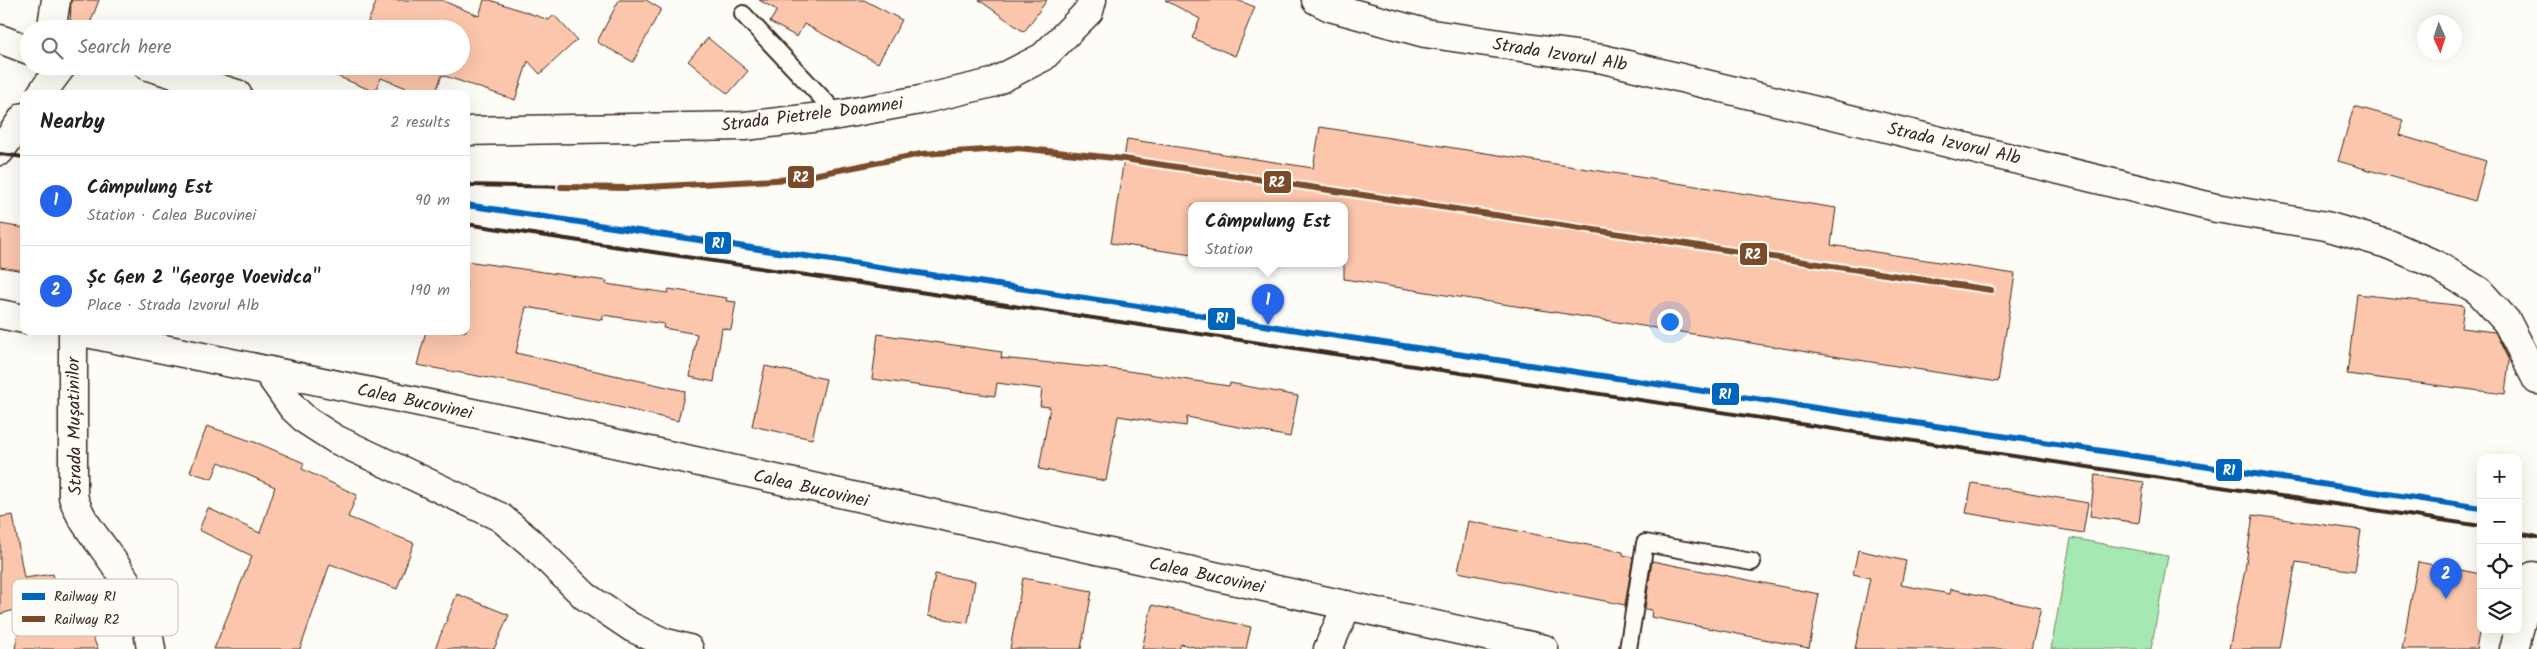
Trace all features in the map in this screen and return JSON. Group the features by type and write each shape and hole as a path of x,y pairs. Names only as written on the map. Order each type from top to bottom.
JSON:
{"main road":[{"path":"53,20 56,0"},
{"name":"Strada Pietrele Doamnei","path":"470,131 745,126 838,115 920,100 992,84 1043,57 1089,12 1092,0"},
{"name":"Strada Izvorul Alb","path":"1316,0 1330,7 1425,33 1603,59 2216,208 2326,226 2391,245 2436,265 2479,291 2507,322 2537,380"},
{"path":"0,39 20,47"},
{"path":"44,90 55,75"},
{"path":"177,75 224,90"},
{"path":"0,152 20,123"},
{"path":"0,314 20,319"},
{"name":"Strada Mușatinilor","path":"73,335 73,497 78,513 126,579"},
{"name":"Calea Bucovinei","path":"96,335 550,429 1347,605 1478,642 1544,649"},
{"path":"267,371 293,408 307,421 335,439 500,517 530,542 585,596 631,627 663,642 688,649"},
{"path":"2514,649 2533,576"},
{"path":"1328,649 1347,605"},
{"name":"Strada Mușatinilor","path":"149,636 152,649"}],"lane":[{"path":"743,14 838,115"},
{"path":"1628,649 1646,543 1752,562"}],"green space":[{"path":"2071,538 2168,556 2151,649 2051,649"}],"building":[{"path":"71,0 99,0 91,20 70,20"},
{"path":"377,0 441,0 479,16 484,0 490,0 549,20 554,15 577,40 540,74 528,61 515,100 442,75 470,75 470,20 369,20"},
{"path":"619,0 646,0 661,9 633,62 597,42"},
{"path":"759,0 864,0 902,20 878,63 804,24 797,37 770,22 777,10"},
{"path":"979,0 1047,0 1024,32"},
{"path":"1165,0 1237,0 1255,7 1235,56 1192,38 1200,19"},
{"path":"708,38 748,71 728,94 688,61"},
{"path":"334,75 442,75 436,90 412,90 381,78 376,90 370,90"},
{"path":"2354,106 2404,120 2399,135 2486,161 2475,201 2338,161"},
{"path":"1320,127 1836,208 1831,245 2015,274 1998,382 1344,279 1344,267 1348,267 1348,202 1188,202 1188,254 1111,243 1127,139 1313,168"},
{"path":"0,224 20,227 20,270 0,267"},
{"path":"470,262 607,281 606,284 668,293 669,289 727,298 726,301 736,302 731,330 722,328 714,382 690,377 697,334 663,328 664,324 603,315 603,320 526,307 516,353 685,391 678,421 511,382 417,365 425,335 470,335"},
{"path":"2357,294 2464,306 2461,328 2495,332 2509,361 2505,394 2347,374"},
{"path":"878,334 1002,352 1001,358 1121,370 1229,386 1230,383 1298,396 1290,437 1187,417 1186,426 1118,416 1106,481 1039,469 1050,407 1040,406 1042,389 997,383 995,396 872,379"},
{"path":"765,366 826,379 812,439 752,426"},
{"path":"207,426 260,444 304,463 302,469 357,495 348,517 414,543 397,589 330,564 300,649 214,649 252,556 199,530 208,508 260,533 275,487 219,462 212,479 190,472"},
{"path":"2095,475 2144,482 2139,523 2090,516"},
{"path":"1972,483 2088,503 2083,533 1966,513"},
{"path":"13,515 24,578 53,574 54,579 12,579 12,611 0,614 0,517"},
{"path":"2253,515 2361,530 2355,571 2296,562 2280,649 2229,649 2245,570"},
{"path":"1468,521 1623,552 1623,555 1633,557 1625,605 1458,572"},
{"path":"1858,550 1906,561 1901,585 1950,594 1951,589 2041,608 2031,649 1855,649 1870,578 1853,574"},
{"path":"1652,561 1819,594 1809,648 1651,617 1652,610 1645,609"},
{"path":"2418,562 2477,573 2477,634 2479,634 2476,649 2402,649"},
{"path":"935,574 975,581 968,623 928,616"},
{"path":"1023,578 1092,591 1081,649 1010,649"},
{"path":"457,594 509,615 494,649 435,649"},
{"path":"1152,605 1251,627 1246,649 1202,649 1181,644 1179,649 1142,649"},
{"path":"17,636 92,636 98,649 15,649"}],"railway":[{"path":"470,185 628,188 710,185 793,179 921,154 1018,148 1124,159 1991,290"},
{"path":"0,154 20,156"},
{"path":"470,225 2477,525"},
{"path":"2522,534 2537,537"}],"rail line":[{"name":"R2","path":"561,187 628,188 793,179 921,154 1018,148 1124,159 1991,290"},
{"name":"R1","path":"470,206 2477,507"}],"place":[{"name":"Câmpulung Est","path":"1268,325"},
{"name":"Șc Gen 2 \"George Voevidca\"","path":"2446,599"}]}
